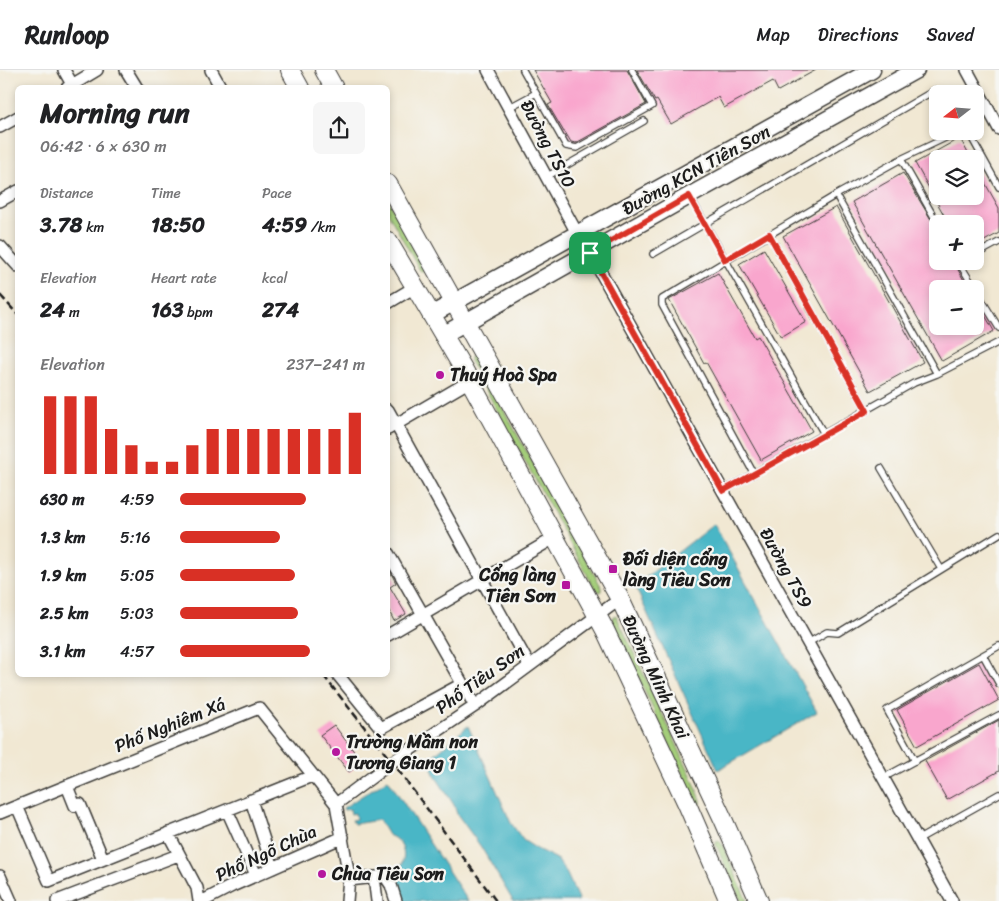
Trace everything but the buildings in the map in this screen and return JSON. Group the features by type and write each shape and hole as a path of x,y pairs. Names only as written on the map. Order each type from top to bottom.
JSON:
{"main road":[{"path":"290,70 298,85"},
{"path":"324,70 332,85"},
{"name":"Đường KCN Tiên Sơn","path":"431,315 872,70"},
{"name":"Đường KCN Tiên Sơn","path":"443,335 916,70"},
{"name":"Đường Minh Khai","path":"390,188 620,599 723,819 759,901"},
{"path":"578,233 590,253"},
{"name":"Đường Minh Khai","path":"390,245 470,381 597,615 698,830 729,901"},
{"path":"698,830 723,819"}],"street":[{"path":"64,70 71,85"},
{"path":"73,85 97,70"},
{"path":"126,70 135,85"},
{"path":"210,70 219,85"},
{"name":"Đường TS10","path":"488,70 578,233"},
{"path":"967,70 999,129"},
{"path":"0,127 15,119"},
{"path":"0,201 15,193"},
{"path":"0,246 15,263"},
{"name":"Đường TS9","path":"590,253 952,901"},
{"path":"390,302 415,287"},
{"path":"470,381 392,427 482,580 529,665"},
{"path":"390,634 556,537"},
{"path":"390,556 475,706"},
{"name":"Phố Tiêu Sơn","path":"336,804 392,762 475,706 620,599"},
{"path":"340,677 381,728 462,684"},
{"name":"Phố Nghiêm Xá","path":"0,813 259,708 336,804 349,880 347,901"},
{"path":"17,806 49,881 312,776"},
{"path":"66,786 75,806 80,804 103,859"},
{"path":"251,800 273,868"},
{"path":"227,810 256,876"},
{"path":"168,833 197,888 199,901"},
{"name":"Phố Ngõ Chùa","path":"203,901 343,837"},
{"path":"60,877 65,900 178,855"},
{"path":"0,876 11,901"},
{"path":"374,877 378,901"},
{"path":"349,880 386,877 391,885 396,901"}],"lane":[{"path":"523,70 566,146 577,148 652,106 632,70"},
{"path":"508,108 536,93"},
{"path":"653,254 929,93"},
{"path":"546,177 644,121"},
{"path":"754,474 661,302 663,297 836,195 901,159 941,140"},
{"path":"973,140 999,187"},
{"path":"901,159 933,215"},
{"path":"836,195 936,374"},
{"path":"689,196 824,434"},
{"path":"769,234 867,411"},
{"path":"984,251 998,244"},
{"path":"966,270 999,328"},
{"path":"723,491 914,383 999,342"},
{"path":"881,468 942,570"},
{"path":"808,643 827,632 838,633 999,534"},
{"path":"915,761 887,710 999,646"},
{"path":"983,655 999,684"},
{"path":"883,778 999,715"},
{"path":"918,840 999,794"}],"green space":[{"path":"390,204 426,269 421,272 390,217"},
{"path":"474,356 602,591 600,592 595,589 470,361 470,357"},
{"path":"616,615 691,775 701,804 696,803 612,620"},
{"path":"719,841 747,901 741,901 716,845 716,842"}],"water":[{"path":"714,524 817,712 718,770 635,586"},
{"path":"468,726 511,823 523,840 557,859 567,874 579,901 513,901 481,847 457,814 454,805 434,774 429,759"},
{"path":"388,779 468,901 403,901 395,876 402,865 404,853 399,843 395,838 388,835 379,820 354,824 352,820 356,819 355,813 351,814 350,809 344,810 343,808"}],"railway":[{"path":"0,295 15,312"},
{"path":"325,677 392,762 496,901"}],"place":[{"name":"Thuý Hoà Spa","path":"440,375"},
{"name":"Đối diện cổng làng Tiêu Sơn","path":"613,569"},
{"name":"Cổng làng Tiên Sơn","path":"566,585"},
{"name":"Trường Mầm non Tương Giang 1","path":"336,752"},
{"name":"Chùa Tiêu Sơn","path":"322,874"}],"route":[{"path":"689,196 725,260 769,234 867,411 723,491 590,253 689,196"}]}
